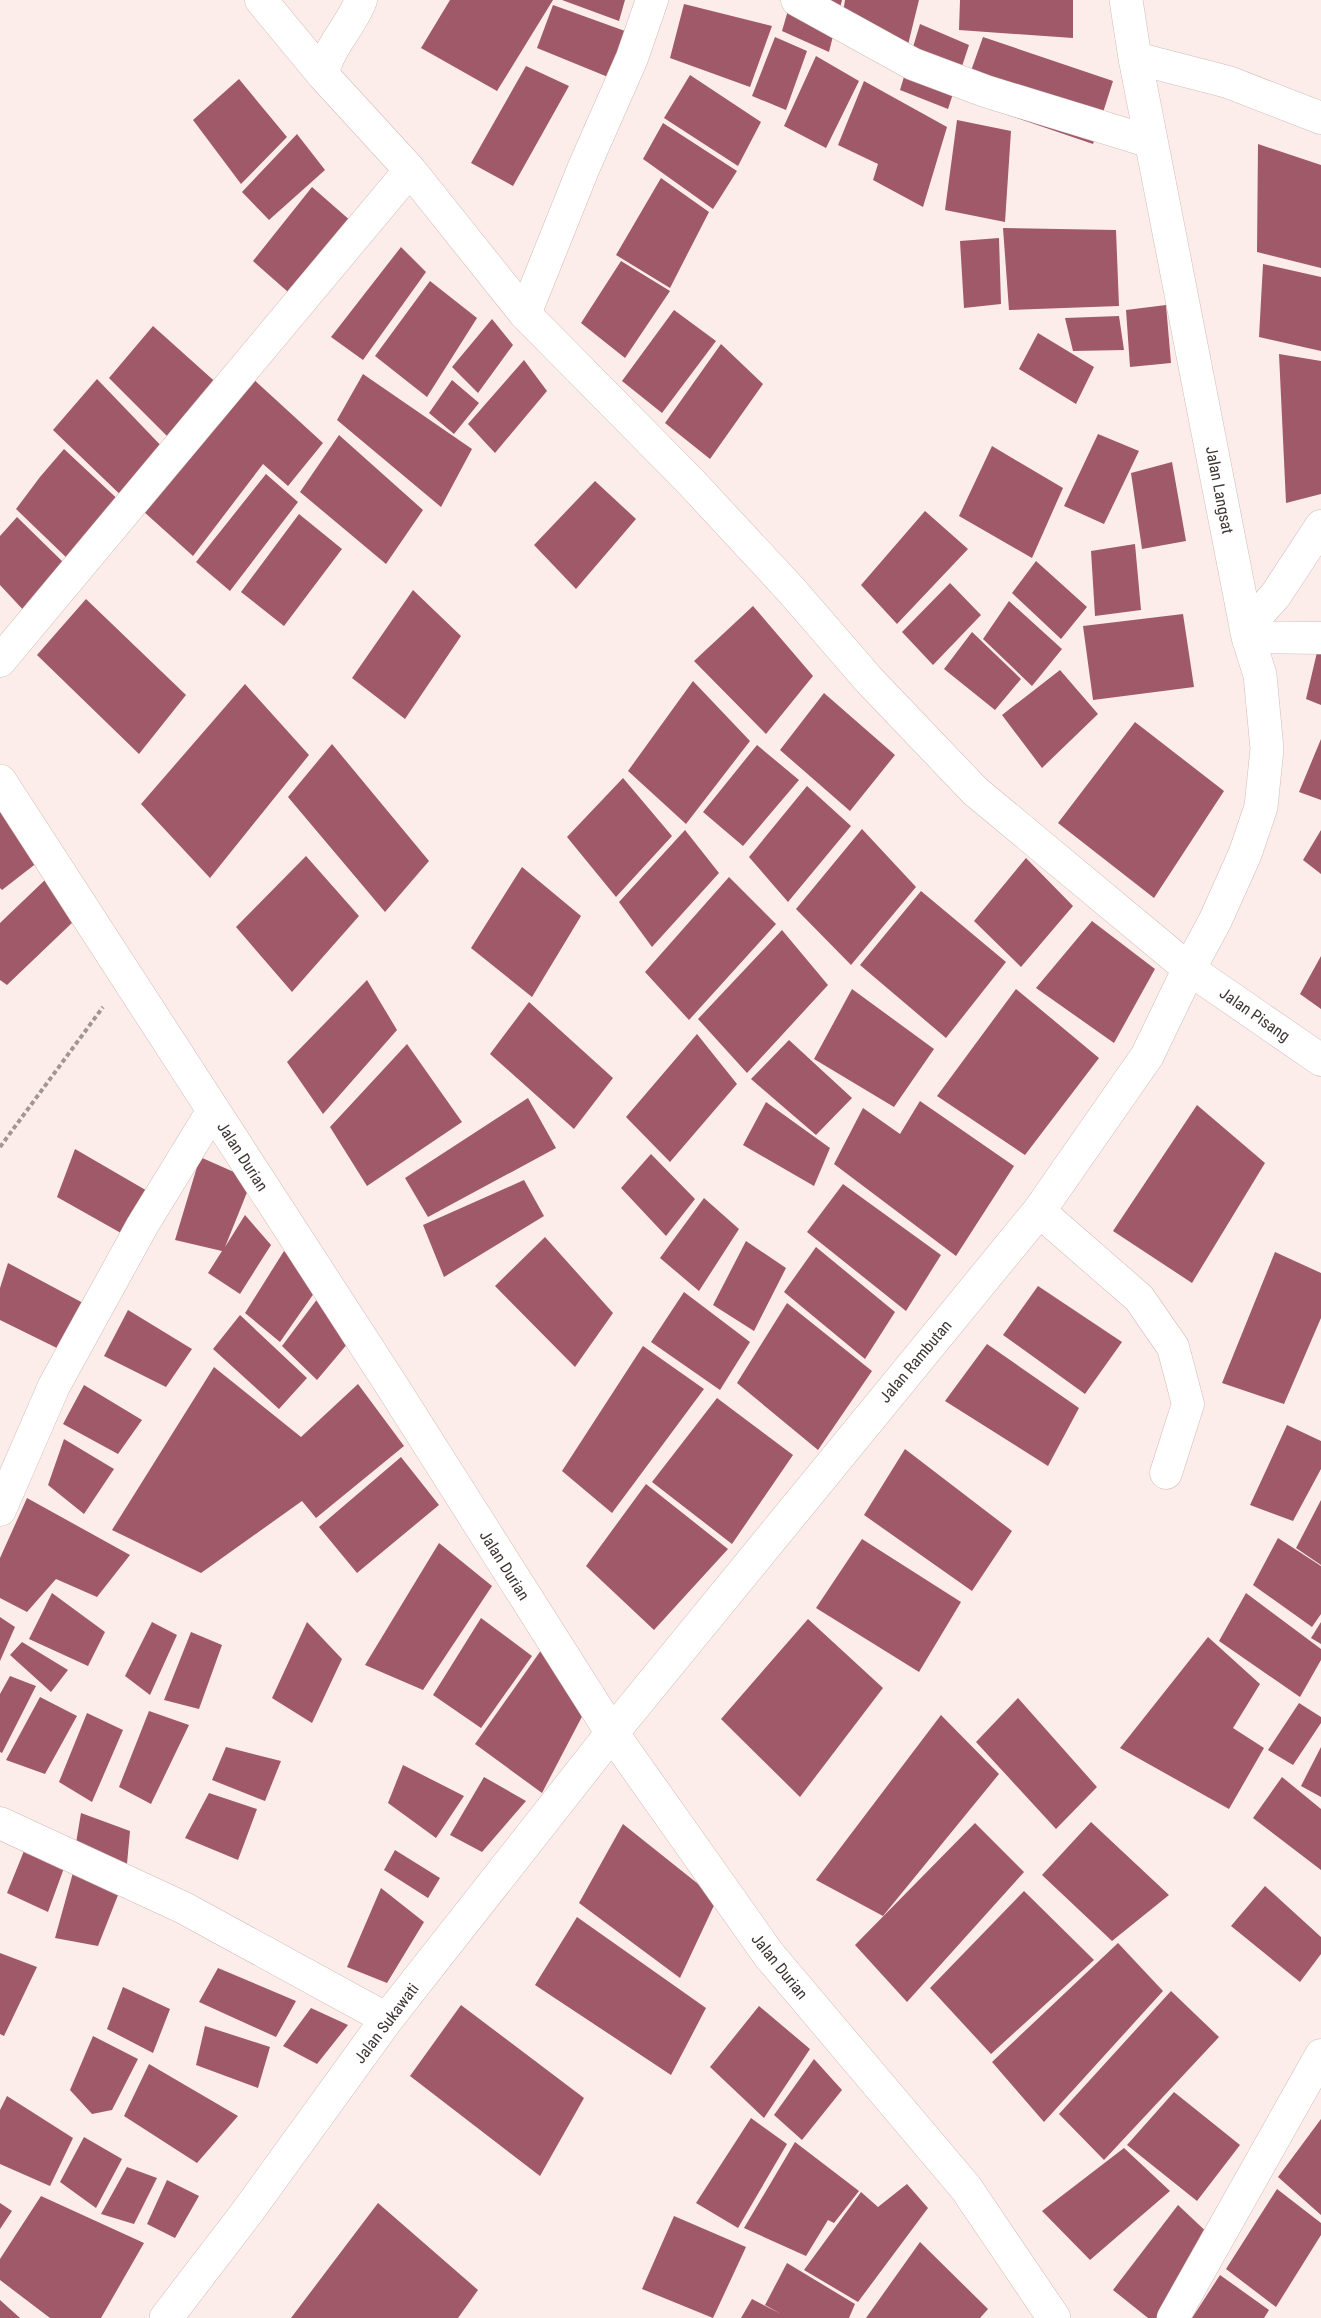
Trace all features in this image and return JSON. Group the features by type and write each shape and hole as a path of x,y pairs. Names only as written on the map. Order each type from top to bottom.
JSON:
{"street":[{"name":"Jalan Pisang","path":"261,0 323,75 410,170 525,314 698,490 792,591 869,680 975,791 1189,969 1321,1060"},
{"path":"323,75 324,65 361,0"},
{"path":"525,314 584,167 632,58 652,0"},
{"path":"797,0 913,64 1005,97 1151,142"},
{"name":"Jalan Langsat","path":"1126,0 1151,142 1248,637 1260,675 1267,749 1261,807 1245,854 1215,921 1189,969"},
{"path":"1135,58 1228,82 1321,118"},
{"path":"0,661 410,170"},
{"path":"1321,525 1275,596 1252,621 1248,637 1321,638"},
{"name":"Jalan Durian","path":"0,781 392,1386 612,1733 769,1955 966,2188 1049,2316"},
{"name":"Jalan Rambutan","path":"612,1733 1039,1212 1147,1056 1189,969"},
{"path":"0,1510 54,1386 142,1226 213,1110"},
{"path":"1039,1212 1139,1298 1173,1347 1188,1404 1166,1473"},
{"name":"Jalan Sukawati","path":"166,2318 248,2211 387,2019 612,1733"},
{"path":"0,1823 184,1908 387,2019"},
{"path":"1173,2318 1321,2055"}],"path":[{"path":"0,1147 126,975"}],"building":[{"path":"450,0 553,0 497,91 421,48"},
{"path":"562,0 625,0 619,21"},
{"path":"791,0 842,0 829,52 782,31"},
{"path":"845,0 919,0 904,61 839,39"},
{"path":"960,0 1073,0 1073,38 959,30"},
{"path":"684,4 772,26 750,87 670,58"},
{"path":"553,5 625,31 608,77 537,48"},
{"path":"920,24 969,45 948,109 900,90"},
{"path":"775,37 807,51 786,110 752,96"},
{"path":"983,37 1113,81 1093,144 961,99"},
{"path":"816,56 859,81 826,148 784,126"},
{"path":"526,66 569,86 513,186 471,163"},
{"path":"690,75 761,122 738,166 664,118"},
{"path":"239,79 287,137 241,184 193,120"},
{"path":"864,81 947,127 923,207 873,180 878,164 838,145"},
{"path":"957,120 1011,131 1005,222 945,210"},
{"path":"663,123 737,171 713,209 643,159"},
{"path":"297,134 325,170 269,220 242,192"},
{"path":"1258,144 1321,165 1321,268 1257,252"},
{"path":"661,178 709,212 670,288 616,255"},
{"path":"312,187 352,222 296,299 253,261"},
{"path":"1003,228 1116,230 1119,306 1009,310"},
{"path":"999,238 1001,304 964,308 960,241"},
{"path":"401,247 426,272 363,360 331,337"},
{"path":"621,261 670,291 625,358 581,323"},
{"path":"1263,264 1321,277 1321,351 1259,337"},
{"path":"430,281 477,318 427,397 375,356"},
{"path":"1166,305 1171,363 1130,367 1126,310"},
{"path":"674,310 716,341 662,413 622,381"},
{"path":"1119,316 1124,350 1073,351 1065,318"},
{"path":"492,319 513,345 478,393 452,367"},
{"path":"153,326 221,387 175,444 109,378"},
{"path":"1038,333 1094,367 1076,404 1019,369"},
{"path":"721,344 763,384 710,459 665,423"},
{"path":"1279,354 1321,361 1321,494 1286,503"},
{"path":"524,360 547,391 495,453 468,424"},
{"path":"363,374 472,449 441,507 337,420"},
{"path":"250,376 323,443 288,486 263,464 193,556 143,511"},
{"path":"97,379 169,454 128,502 53,430"},
{"path":"452,380 479,403 454,434 429,413"},
{"path":"1098,434 1139,451 1104,524 1064,506"},
{"path":"339,435 423,510 386,564 300,492"},
{"path":"992,446 1063,488 1032,558 959,516"},
{"path":"64,449 125,506 70,561 16,509"},
{"path":"1172,462 1186,541 1142,549 1131,473"},
{"path":"266,474 298,502 230,591 196,562"},
{"path":"595,481 636,519 576,589 534,545"},
{"path":"925,511 968,549 897,624 861,585"},
{"path":"299,514 342,549 284,626 241,592"},
{"path":"17,517 65,564 27,614 0,585 0,536"},
{"path":"1135,544 1141,610 1095,616 1091,551"},
{"path":"1036,561 1087,607 1061,639 1012,593"},
{"path":"950,583 981,615 933,665 902,632"},
{"path":"413,590 461,636 405,719 352,678"},
{"path":"86,599 186,695 139,754 37,655"},
{"path":"1009,601 1062,649 1032,686 983,639"},
{"path":"753,606 813,676 766,734 694,661"},
{"path":"1183,614 1194,687 1093,700 1083,626"},
{"path":"972,632 1021,679 995,710 944,669"},
{"path":"1318,648 1321,649 1321,705 1306,699"},
{"path":"1060,670 1098,714 1042,768 1002,715"},
{"path":"693,681 750,741 686,824 628,771"},
{"path":"245,684 309,755 210,878 141,804"},
{"path":"824,693 895,755 850,811 780,750"},
{"path":"1135,722 1224,791 1154,898 1058,823"},
{"path":"1321,739 1321,800 1299,792"},
{"path":"332,744 429,861 385,912 288,797"},
{"path":"757,745 799,780 743,846 703,812"},
{"path":"623,778 672,836 616,897 567,837"},
{"path":"807,786 851,826 788,902 749,857"},
{"path":"0,811 38,862 2,890 0,888"},
{"path":"862,829 916,887 851,965 796,909"},
{"path":"685,830 719,873 652,947 619,902"},
{"path":"1321,830 1321,874 1303,860"},
{"path":"306,856 359,916 292,992 236,927"},
{"path":"1026,858 1073,906 1021,967 974,921"},
{"path":"522,867 581,916 532,997 471,948"},
{"path":"729,877 776,924 689,1020 645,972"},
{"path":"47,878 74,921 7,985 0,980 0,923"},
{"path":"921,891 1006,962 946,1038 860,965"},
{"path":"1092,921 1155,969 1114,1043 1036,988"},
{"path":"782,930 828,985 747,1073 698,1019"},
{"path":"1321,956 1321,1009 1300,994"},
{"path":"367,980 397,1030 323,1114 287,1062"},
{"path":"852,989 934,1049 894,1107 814,1059"},
{"path":"1016,989 1099,1058 1025,1155 937,1096"},
{"path":"529,1002 613,1078 574,1129 490,1054"},
{"path":"697,1034 737,1084 670,1162 626,1117"},
{"path":"789,1040 852,1098 816,1135 751,1079"},
{"path":"407,1044 462,1122 367,1186 330,1127"},
{"path":"528,1098 556,1148 428,1217 405,1178"},
{"path":"920,1101 1014,1166 956,1256 834,1164 863,1108 900,1134"},
{"path":"766,1102 830,1148 814,1186 743,1145"},
{"path":"1197,1105 1265,1163 1192,1283 1113,1231"},
{"path":"75,1149 149,1192 128,1237 57,1197"},
{"path":"651,1154 695,1199 666,1236 621,1188"},
{"path":"200,1157 252,1180 225,1247 245,1215 271,1245 240,1294 208,1273 222,1251 175,1240"},
{"path":"524,1180 544,1216 444,1277 423,1225"},
{"path":"843,1184 941,1255 906,1311 807,1232"},
{"path":"704,1198 739,1229 699,1291 660,1258"},
{"path":"545,1237 613,1313 575,1367 495,1286"},
{"path":"746,1241 786,1268 754,1331 713,1305"},
{"path":"816,1247 895,1312 865,1359 784,1292"},
{"path":"284,1251 319,1286 280,1342 245,1313"},
{"path":"1275,1252 1321,1273 1321,1318 1284,1404 1222,1383"},
{"path":"8,1263 85,1304 65,1352 0,1320 0,1288"},
{"path":"1038,1286 1122,1342 1085,1394 1003,1335"},
{"path":"684,1292 750,1342 720,1390 651,1342"},
{"path":"321,1294 354,1336 317,1380 282,1346"},
{"path":"787,1303 872,1371 818,1450 737,1383"},
{"path":"128,1310 192,1349 166,1387 104,1356"},
{"path":"240,1315 307,1378 279,1409 213,1349"},
{"path":"987,1344 1079,1408 1048,1466 945,1401"},
{"path":"643,1346 704,1389 612,1513 562,1471"},
{"path":"214,1367 301,1437 358,1384 404,1446 316,1518 302,1501 201,1573 112,1530"},
{"path":"84,1385 142,1420 118,1454 63,1424"},
{"path":"717,1398 793,1455 732,1544 652,1482"},
{"path":"1287,1425 1321,1441 1321,1469 1293,1521 1250,1505"},
{"path":"64,1439 114,1469 84,1514 48,1485"},
{"path":"905,1449 1012,1531 972,1591 864,1515"},
{"path":"401,1457 439,1505 357,1573 319,1527"},
{"path":"646,1484 728,1549 654,1630 586,1566"},
{"path":"27,1498 130,1555 97,1597 56,1579 27,1612 0,1598 0,1558"},
{"path":"1321,1500 1321,1565 1296,1548"},
{"path":"1278,1538 1321,1566 1321,1614 1312,1627 1253,1585"},
{"path":"862,1539 961,1602 919,1672 816,1608"},
{"path":"439,1543 492,1586 423,1690 365,1665"},
{"path":"52,1593 105,1632 88,1666 29,1639"},
{"path":"1246,1593 1321,1649 1321,1660 1300,1697 1219,1641"},
{"path":"0,1617 15,1627 0,1661"},
{"path":"481,1618 532,1656 481,1728 433,1695"},
{"path":"808,1619 883,1688 800,1797 721,1719"},
{"path":"152,1622 177,1635 150,1695 125,1676"},
{"path":"307,1622 342,1659 312,1723 272,1698"},
{"path":"1321,1622 1321,1644 1311,1638"},
{"path":"191,1632 222,1645 199,1709 164,1700"},
{"path":"1208,1637 1260,1684 1233,1728 1264,1748 1229,1809 1120,1748"},
{"path":"22,1642 68,1670 51,1692 10,1655"},
{"path":"544,1646 587,1707 542,1793 475,1744"},
{"path":"10,1676 36,1686 2,1753 0,1752 0,1694"},
{"path":"40,1697 77,1716 45,1774 6,1760"},
{"path":"1018,1698 1097,1787 1056,1829 976,1742"},
{"path":"1299,1703 1321,1717 1321,1723 1293,1765 1268,1750"},
{"path":"149,1711 189,1725 151,1804 119,1787"},
{"path":"87,1713 123,1730 92,1802 59,1782"},
{"path":"941,1715 999,1774 883,1916 816,1880"},
{"path":"226,1747 281,1761 265,1801 212,1780"},
{"path":"1321,1747 1321,1797 1301,1786"},
{"path":"403,1765 464,1796 436,1838 388,1803"},
{"path":"484,1777 526,1801 482,1852 450,1835"},
{"path":"1282,1777 1321,1809 1321,1870 1253,1818"},
{"path":"209,1793 257,1809 238,1860 185,1838"},
{"path":"81,1813 130,1831 127,1864 75,1849"},
{"path":"1091,1822 1169,1895 1112,1941 1042,1875"},
{"path":"975,1823 1024,1872 907,2002 855,1945"},
{"path":"623,1824 717,1899 680,1978 579,1903"},
{"path":"26,1846 64,1868 48,1912 7,1893"},
{"path":"395,1850 440,1878 428,1898 384,1870"},
{"path":"74,1869 120,1890 98,1946 55,1938"},
{"path":"1265,1886 1321,1937 1321,1954 1300,1982 1231,1926"},
{"path":"381,1888 424,1922 387,1983 347,1967"},
{"path":"1024,1891 1094,1960 991,2054 930,1988"},
{"path":"577,1917 706,2008 671,2075 535,1985"},
{"path":"1118,1943 1163,1991 1044,2122 992,2062"},
{"path":"0,1953 37,1967 4,2036 0,2034"},
{"path":"218,1968 296,2001 276,2037 199,2002"},
{"path":"123,1987 170,2009 153,2053 107,2029"},
{"path":"1171,1991 1219,2037 1104,2160 1059,2114"},
{"path":"461,2005 584,2098 540,2176 410,2076"},
{"path":"759,2006 810,2049 764,2118 710,2067"},
{"path":"311,2008 348,2025 317,2064 283,2046"},
{"path":"205,2026 270,2047 258,2088 196,2065"},
{"path":"93,2036 138,2059 112,2110 92,2114 70,2090"},
{"path":"814,2059 842,2090 802,2140 774,2115"},
{"path":"149,2064 238,2116 197,2163 124,2116"},
{"path":"1174,2092 1240,2145 1197,2201 1127,2145"},
{"path":"7,2096 73,2138 50,2186 0,2164 0,2110"},
{"path":"751,2118 787,2144 738,2228 696,2203"},
{"path":"1321,2119 1321,2215 1278,2177"},
{"path":"84,2137 122,2159 96,2208 60,2182"},
{"path":"795,2142 859,2191 834,2223 828,2220 806,2256 744,2228"},
{"path":"1124,2148 1170,2191 1090,2260 1042,2211"},
{"path":"127,2167 157,2178 134,2224 101,2214"},
{"path":"167,2180 199,2196 175,2238 147,2224"},
{"path":"907,2184 928,2208 858,2302 804,2270 861,2192 878,2207"},
{"path":"1277,2189 1321,2223 1321,2235 1276,2307 1226,2269"},
{"path":"41,2196 144,2243 101,2318 50,2318 0,2280 0,2259"},
{"path":"0,2203 12,2211 0,2229"},
{"path":"378,2203 478,2290 458,2318 291,2318"},
{"path":"1178,2205 1213,2238 1163,2318 1148,2318 1113,2290"},
{"path":"674,2216 746,2247 713,2318 642,2289"},
{"path":"920,2242 988,2309 980,2318 866,2318"},
{"path":"787,2263 855,2304 849,2318 741,2318 752,2299 781,2314 765,2305"},
{"path":"1220,2275 1269,2310 1264,2318 1192,2318"},
{"path":"0,2300 20,2318 0,2318"}]}
